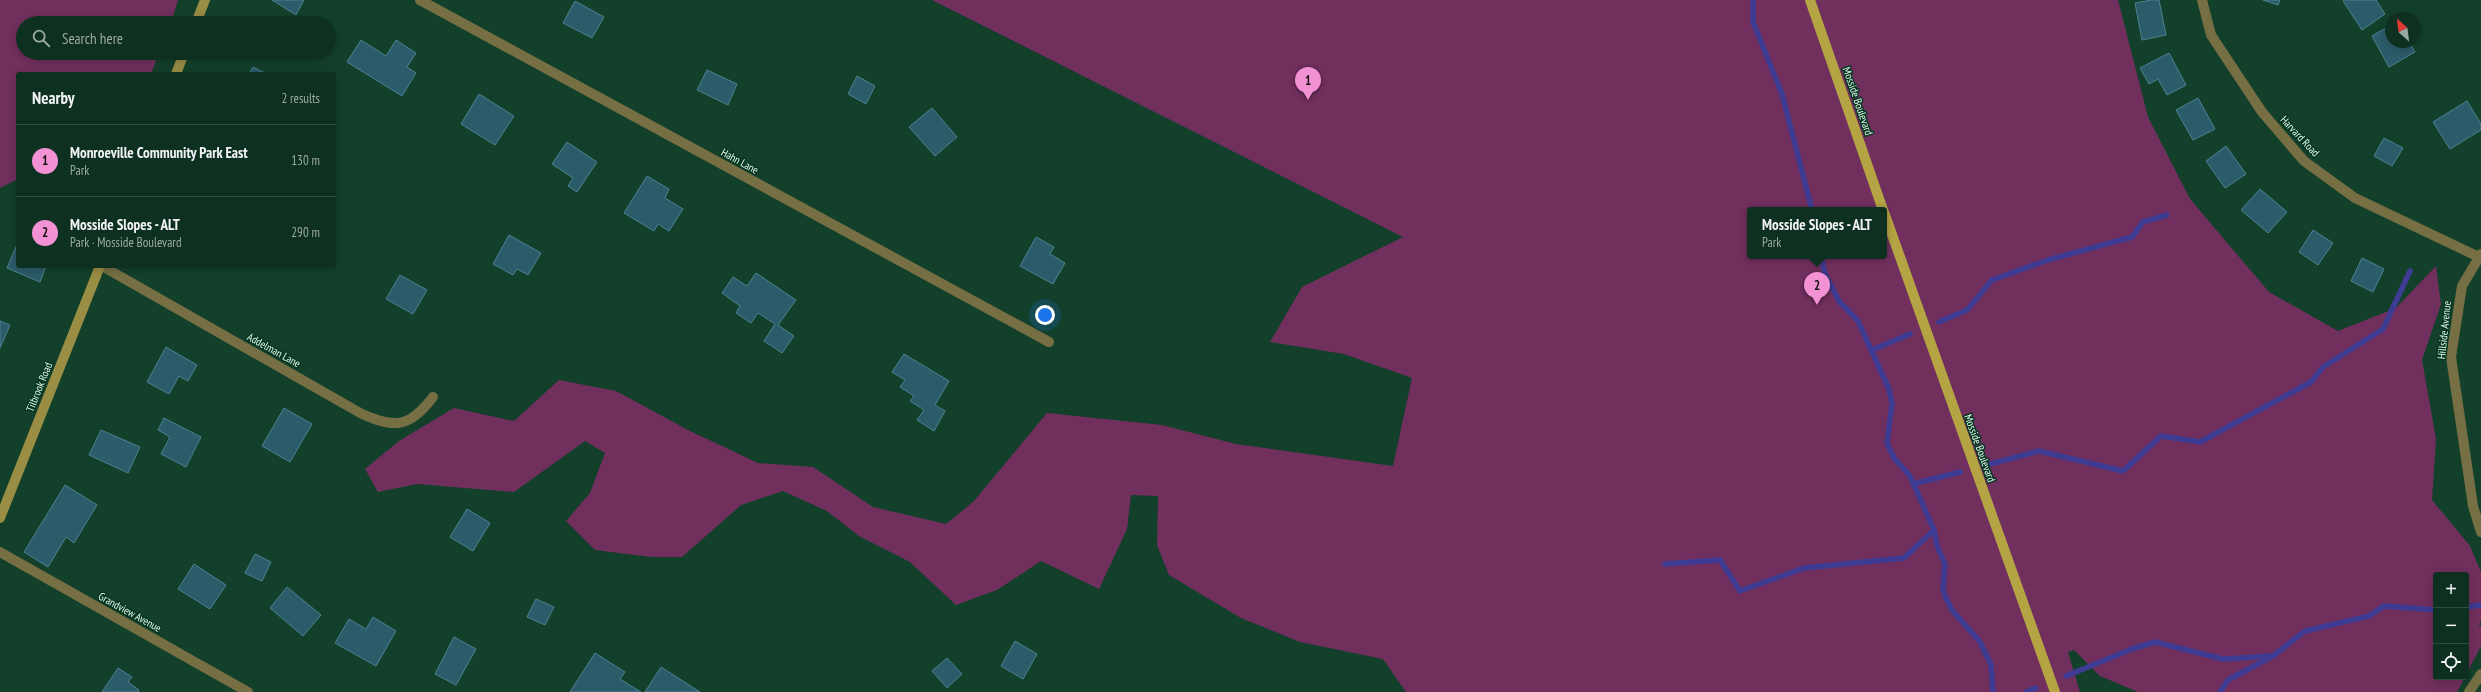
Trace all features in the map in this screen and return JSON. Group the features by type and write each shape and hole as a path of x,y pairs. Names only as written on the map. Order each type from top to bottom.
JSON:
{"main road":[{"name":"Mosside Boulevard","path":"1810,0 1883,207"},
{"name":"Mosside Boulevard","path":"1887,219 2055,692"}],"street":[{"path":"199,16 205,0"},
{"name":"Hahn Lane","path":"420,0 1049,342"},
{"name":"Harvard Road","path":"2202,0 2211,35 2262,112 2304,161 2355,198 2480,256"},
{"path":"177,72 181,60"},
{"name":"Hillside Avenue","path":"2480,256 2462,286 2451,357 2481,532"},
{"name":"Tilbrook Road","path":"0,518 100,268"},
{"name":"Addelman Lane","path":"105,268 341,402 384,423 402,423 413,418 420,413 433,397"},
{"name":"Grandview Avenue","path":"0,552 248,692"},
{"path":"2469,692 2481,674"}],"shaded area":[{"path":"0,0 178,0 173,16 16,16 16,60 156,60 152,72 16,72 16,180 0,188"},
{"path":"932,0 2118,0 2148,117 2190,199 2269,292 2338,331 2396,308 2436,266 2441,304 2422,360 2436,439 2432,500 2470,546 2481,572 2481,620 2479,626 2481,626 2481,646 2469,669 2469,572 2433,572 2433,680 2463,680 2457,692 2138,692 2100,676 2074,650 2068,652 2080,692 1406,692 1383,659 1300,642 1241,618 1169,575 1157,545 1158,496 1131,495 1127,529 1099,589 1041,561 997,590 956,605 910,562 859,536 827,511 783,491 741,505 682,557 651,557 595,550 566,521 590,493 605,453 585,441 514,492 417,484 378,492 365,469 399,441 454,408 514,421 559,380 616,391 690,431 758,463 813,467 873,507 946,524 974,501 1047,413 1162,425 1236,444 1393,466 1412,378 1344,354 1270,342 1302,287 1403,237"}],"building":[{"path":"272,0 304,0 296,15"},
{"path":"2159,0 2166,35 2142,40 2135,3"},
{"path":"2263,0 2280,0 2278,5"},
{"path":"2376,0 2385,14 2362,30 2343,1"},
{"path":"575,1 604,17 592,38 563,23"},
{"path":"2385,28 2385,48 2413,48 2415,52 2389,67 2372,36"},
{"path":"361,40 386,56 396,40 416,53 407,67 416,73 402,96 347,62"},
{"path":"2169,53 2186,85 2167,95 2158,79 2149,84 2140,68"},
{"path":"253,67 263,72 250,72"},
{"path":"707,70 737,84 728,105 697,90"},
{"path":"857,76 875,86 866,104 848,94"},
{"path":"479,94 514,116 495,145 461,124"},
{"path":"2198,98 2215,129 2193,140 2176,110"},
{"path":"2467,101 2481,124 2481,130 2450,149 2433,122"},
{"path":"932,108 957,137 935,156 909,127"},
{"path":"2384,138 2403,148 2392,166 2374,156"},
{"path":"567,142 597,162 577,192 568,186 573,178 552,164"},
{"path":"2226,146 2246,174 2225,188 2206,161"},
{"path":"647,176 669,189 665,198 683,209 669,231 658,224 654,231 624,213"},
{"path":"2260,189 2287,212 2268,233 2241,210"},
{"path":"2313,230 2333,243 2318,265 2299,252"},
{"path":"509,235 541,253 528,275 517,269 513,275 493,264"},
{"path":"1036,237 1054,247 1050,254 1065,263 1053,284 1020,266"},
{"path":"16,247 16,268 45,268 40,282 7,268"},
{"path":"2362,258 2384,269 2373,292 2351,281"},
{"path":"756,273 796,300 778,325 794,336 782,353 764,341 775,324 758,313 751,323 736,313 740,306 722,293 733,277 747,286"},
{"path":"400,275 427,290 413,314 386,299"},
{"path":"0,321 10,325 0,348"},
{"path":"166,347 197,365 188,381 179,376 169,394 147,382"},
{"path":"904,354 949,381 935,405 945,411 934,431 917,420 924,410 910,401 914,396 900,387 905,380 892,372"},
{"path":"284,408 312,424 290,462 262,446"},
{"path":"164,418 201,437 186,467 161,454 170,437 158,430"},
{"path":"101,430 140,447 128,473 89,455"},
{"path":"65,485 97,505 74,543 66,537 48,567 24,552"},
{"path":"467,509 490,523 473,551 450,537"},
{"path":"255,554 271,562 262,581 245,573"},
{"path":"194,564 226,585 210,609 178,589"},
{"path":"287,587 321,615 303,636 270,608"},
{"path":"536,599 554,607 545,625 527,617"},
{"path":"373,617 396,631 376,666 335,643 349,619 366,629"},
{"path":"454,637 476,649 456,685 435,674"},
{"path":"1015,641 1037,654 1023,679 1001,666"},
{"path":"595,653 625,672 620,679 641,692 570,692"},
{"path":"947,658 962,674 947,688 932,671"},
{"path":"661,667 700,692 645,692"},
{"path":"118,668 132,677 128,682 139,690 138,692 102,692"}],"waterway":[{"path":"1753,0 1753,22 1782,94 1811,207"},
{"path":"1939,322 1967,310 1992,280 2048,260 2132,237 2143,222 2167,215"},
{"path":"1822,259 1825,274 1839,301 1858,321 1889,389 1892,404 1887,443 1894,458 1910,476 1934,530 1937,546 1945,564 1943,588 1945,596 1952,610 1980,642 1991,665 1993,692"},
{"path":"1990,464 2039,451 2123,471 2161,436 2200,442 2311,382 2323,367 2383,329 2410,271"},
{"path":"1872,350 1910,334"},
{"path":"1913,484 1960,472"},
{"path":"1665,564 1720,560 1740,591 1804,568 1904,558 1934,530"},
{"path":"2469,607 2481,605"},
{"path":"2220,692 2228,680 2273,656 2305,631 2369,616 2384,606 2433,610"},
{"path":"2066,676 2132,649 2155,642 2223,659 2271,656"},
{"path":"2026,692 2036,688"}],"place":[{"name":"Monroeville Community Park East","path":"1308,100"},
{"name":"Mosside Slopes - ALT","path":"1817,305"}]}
